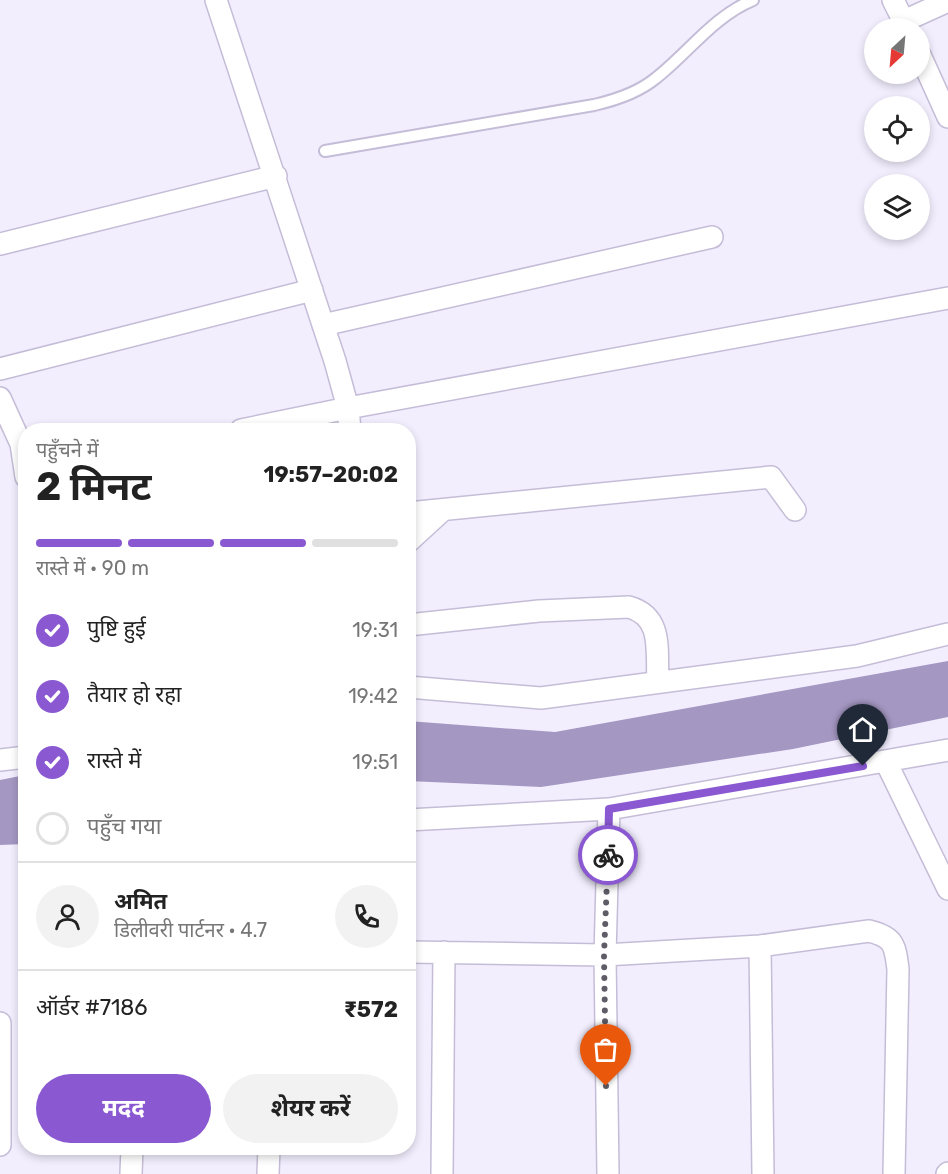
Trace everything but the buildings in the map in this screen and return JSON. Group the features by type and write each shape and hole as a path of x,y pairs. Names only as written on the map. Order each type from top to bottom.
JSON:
{"street":[{"path":"216,0 312,290 348,408 349,423"},
{"path":"893,0 902,18"},
{"path":"918,18 948,1"},
{"path":"930,77 948,117"},
{"path":"0,244 276,177"},
{"path":"323,326 712,237"},
{"path":"0,369 312,290"},
{"path":"275,423 948,298"},
{"path":"0,398 18,434"},
{"path":"416,512 771,477 795,510"},
{"path":"416,535 443,510"},
{"path":"416,624 539,611 629,607 646,614 654,628 658,682"},
{"path":"416,688 541,698 857,656 948,634"},
{"path":"416,820 609,809 948,750"},
{"path":"0,760 18,758"},
{"path":"886,762 948,889"},
{"path":"608,1174 604,955 609,809"},
{"path":"416,952 604,955 760,946 869,931 884,935 895,946 898,969 894,1174"},
{"path":"760,946 763,1174"},
{"path":"442,1174 444,952"},
{"path":"0,1023 0,1145"},
{"path":"131,1174 132,1155"},
{"path":"268,1174 269,1155"}],"lane":[{"path":"324,151 594,105 623,98 656,79 706,32 753,0"}],"shaded area":[{"path":"948,661 948,717 793,749 541,787 416,781 416,722 555,732"},
{"path":"18,776 18,844 0,845 0,780"}],"way so far":[{"path":"606,1086 604,955 608,855"}],"route":[{"path":"608,855 609,809 863,766"}]}
